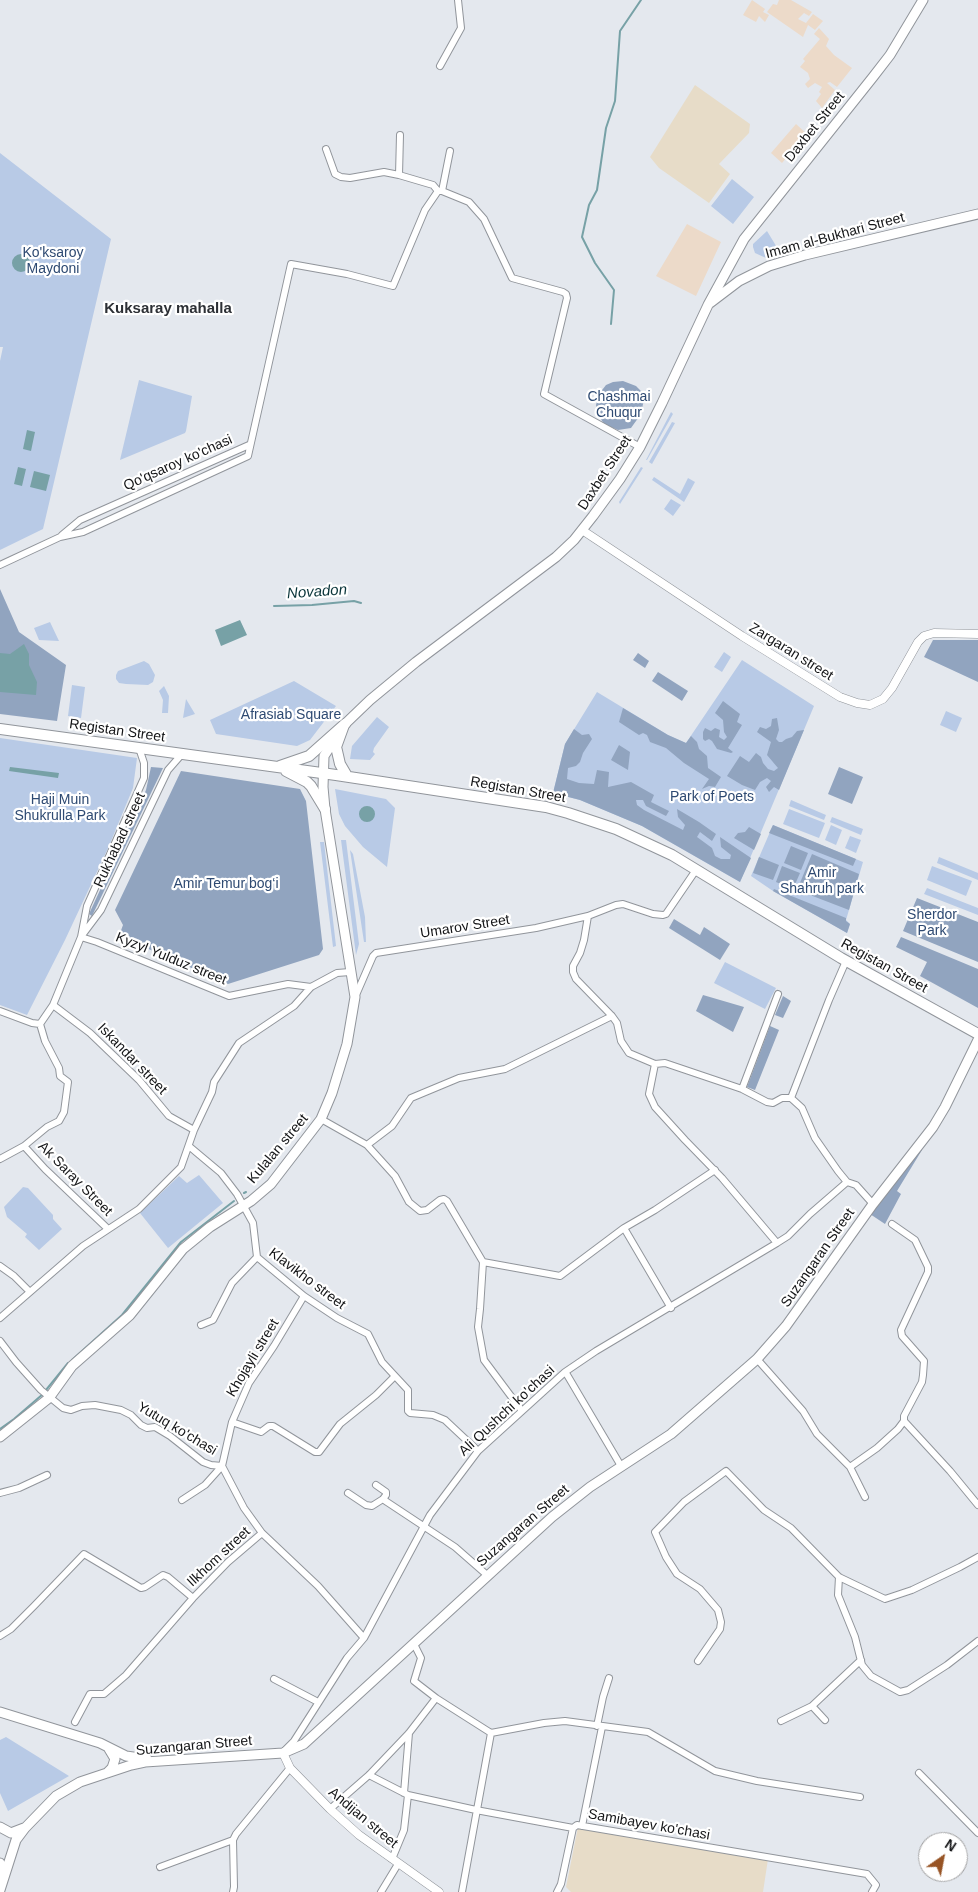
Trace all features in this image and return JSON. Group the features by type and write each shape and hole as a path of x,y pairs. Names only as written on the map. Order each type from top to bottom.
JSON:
{"main road":[{"name":"Daxbet Street","path":"323,773 324,756 345,724 370,700 416,662 556,557 582,530 612,490 640,446 708,304 747,235 874,77 924,0"},
{"name":"Imam al-Bukhari Street","path":"708,304 738,281 769,266 805,255 978,214"},
{"path":"278,767 309,756 345,724"},
{"path":"345,724 336,746 340,764 347,776"},
{"name":"Registan Street","path":"0,729 347,776 546,807 568,813 616,829 672,855 846,961 978,1034"},
{"path":"278,767 307,782 325,809"},
{"name":"Kulalan street","path":"0,1437 46,1394 72,1366 130,1315 183,1249 210,1226 244,1206 276,1178 321,1120 332,1093 347,1044 355,997 325,809 323,773"},
{"name":"Suzangaran Street","path":"0,1889 16,1840 25,1828 60,1793 85,1780 105,1775 130,1765 160,1760 283,1753 304,1744 552,1517 590,1487 671,1434 756,1359 786,1326 874,1204 933,1127 978,1040"},
{"path":"0,1712 100,1743 126,1756 160,1760"},
{"path":"100,1743 110,1749 115,1759 112,1768 105,1775"},
{"path":"0,1827 11,1833 25,1828"},
{"path":"0,1863 0,1889"}],"street":[{"path":"440,66 461,28 458,0"},
{"path":"399,174 400,134"},
{"path":"326,149 336,174 340,177 350,178 384,172 399,174 433,185 440,191 469,202 484,219 512,278 566,294 544,394 640,446"},
{"path":"249,445 291,264 347,274 393,286 425,210 440,191 450,151"},
{"name":"Qo'qsaroy ko'chasi","path":"0,565 60,537 83,532 248,456 249,445 80,520 60,537"},
{"name":"Zargaran street","path":"582,530 742,636 840,697 857,703 870,705 883,699 892,688 918,642 927,635 937,633 978,634"},
{"name":"Rukhabad street","path":"40,1024 53,1005 81,937 87,906 144,778 144,763 139,748"},
{"name":"Rukhabad street","path":"81,937 101,910 163,780 170,767 182,754"},
{"name":"Umarov Street","path":"355,997 372,956 376,953 536,928 588,916 623,904 653,914 663,915 666,914 696,870"},
{"path":"588,916 584,940 573,966 573,972 576,979 617,1023 621,1041 626,1049 635,1056 655,1064 665,1062 742,1089 768,1102 773,1103 782,1098 791,1098 802,1108 814,1138 847,1182 856,1184 874,1204"},
{"name":"Kyzyl Yulduz street","path":"81,937 229,996 288,984 311,987"},
{"path":"791,1098 828,1000 846,961"},
{"path":"0,1318 83,1246 139,1209 181,1168 194,1130 212,1092 214,1082 239,1043 294,1006 311,987 337,973 350,972"},
{"path":"742,1089 778,994"},
{"name":"Iskandar street","path":"53,1005 90,1033 139,1080 169,1116 194,1130"},
{"path":"0,1011 32,1023 40,1024"},
{"path":"367,1145 392,1126 411,1098 459,1078 505,1069 612,1016"},
{"name":"Ak Saray Street","path":"0,1159 24,1146 47,1127 59,1121 64,1112 68,1082 60,1076 59,1068 45,1041 40,1024"},
{"path":"655,1064 650,1094 655,1107 715,1170 777,1243"},
{"path":"321,1120 367,1145 394,1176 409,1202 420,1211 427,1210 440,1200 447,1200 482,1262 478,1327 484,1360 522,1411"},
{"name":"Ak Saray Street","path":"24,1146 45,1169 108,1229"},
{"name":"Klavikho street","path":"190,1146 221,1173 244,1206 253,1223 257,1257 304,1296 337,1318 368,1334 382,1362 408,1390 408,1411 410,1413 433,1415 445,1420 478,1451"},
{"path":"482,1262 560,1276 624,1228 656,1210 715,1170"},
{"name":"Ali Qushchi ko'chasi","path":"283,1753 294,1741 347,1658 364,1638 430,1515 478,1451 566,1373 596,1351 671,1308 788,1236 826,1198 847,1182"},
{"path":"850,1467 898,1429 904,1421 904,1416 922,1382 924,1361 902,1336 902,1330 928,1272 928,1267 915,1240 892,1224"},
{"path":"624,1228 671,1308"},
{"path":"201,1325 213,1320 232,1283 257,1257"},
{"path":"0,1266 14,1276 30,1292"},
{"name":"Khojayli street","path":"222,1466 232,1422 249,1383 304,1296"},
{"name":"Yutuq ko'chasi","path":"0,1341 16,1362 46,1394 63,1408 72,1410 82,1406 95,1405 121,1410 131,1415 141,1425 147,1428 155,1427 170,1436 203,1462 211,1466 222,1466 244,1508 262,1533 318,1586 364,1638"},
{"path":"756,1359 803,1411 816,1434 850,1467 865,1497"},
{"path":"566,1373 622,1466"},
{"path":"232,1422 261,1432 272,1426 318,1452 340,1424 376,1395 394,1376"},
{"path":"904,1421 978,1505"},
{"path":"182,1500 205,1485 222,1466"},
{"path":"698,1661 720,1629 721,1622 718,1610 700,1589 677,1574 666,1557 655,1532 684,1502 726,1471 764,1510 791,1528 839,1577 885,1599 912,1590 960,1568 978,1557"},
{"path":"0,1493 19,1488 47,1475"},
{"path":"348,1493 366,1505 372,1506 386,1495 386,1492 376,1485"},
{"path":"383,1499 455,1548 487,1575"},
{"name":"Ilkhom street","path":"75,1722 90,1694 93,1692 100,1695 104,1694 126,1675 193,1598 228,1562 262,1533"},
{"path":"0,1636 11,1629 84,1554 141,1588 163,1575 193,1598"},
{"path":"839,1577 838,1595 855,1637 862,1665 871,1676 900,1692 908,1690 947,1665 978,1641"},
{"path":"414,1644 421,1658 414,1681 436,1698 491,1734 544,1723 565,1721 648,1732 715,1771 756,1781 860,1797"},
{"path":"781,1721 812,1706 861,1660"},
{"path":"582,1826 600,1726 603,1697 610,1678"},
{"path":"274,1679 318,1702"},
{"path":"330,1809 369,1775 409,1733 436,1698"},
{"path":"812,1706 826,1720"},
{"path":"381,1892 395,1862 404,1830 409,1733"},
{"path":"462,1892 491,1734"},
{"name":"Andijan street","path":"283,1753 290,1768 330,1809 359,1835 439,1892"},
{"path":"233,1892 233,1840 290,1768"},
{"path":"919,1773 978,1833"},
{"name":"Samibayev ko'chasi","path":"369,1775 406,1794 476,1810 573,1828 577,1825 867,1874 876,1885 872,1892"},
{"path":"557,1892 561,1884 573,1828"},
{"path":"160,1867 233,1840"}],"shaded area":[{"path":"752,0 765,9 763,12 769,15 765,22 759,16 756,22 743,15"},
{"path":"779,0 791,0 812,12 809,16 804,13 798,19 806,23 813,14 823,21 815,30 808,25 803,37 767,12 773,4 777,5"},
{"path":"819,28 829,39 826,46 834,55 852,68 837,87 830,82 827,83 835,90 822,108 816,101 821,94 819,92 822,87 815,83 808,88 805,84 810,79 808,73 800,67 805,61 803,59 820,39 814,34"},
{"path":"695,85 750,124 749,133 719,164 730,174 709,203 659,168 650,157"},
{"path":"796,124 807,134 782,163 771,153"},
{"path":"687,224 721,242 696,296 656,276"},
{"path":"21,254 27,257 30,263 27,269 21,272 15,269 12,263 15,257"},
{"path":"27,430 35,432 31,451 23,449"},
{"path":"18,467 26,469 22,486 14,484"},
{"path":"34,471 50,475 46,491 30,487"},
{"path":"240,620 247,635 221,646 215,630"},
{"path":"24,644 29,654 29,665 37,682 36,695 0,692 0,653 10,654"},
{"path":"10,767 59,773 58,778 9,771"},
{"path":"364,806 370,806 375,811 373,820 364,822 359,817 359,811"},
{"path":"578,1827 768,1859 763,1892 571,1892 566,1887"}],"green space":[{"name":"Ko'ksaroy Maydoni","path":"0,153 111,239 43,529 0,550 0,361 3,347 0,347"},
{"path":"732,179 754,197 733,224 711,206"},
{"path":"767,231 781,254 766,258 755,253 753,244"},
{"path":"139,380 192,396 186,431 120,460"},
{"name":"Chashmai Chuqur","path":"623,381 636,386 642,392 644,399 641,414 631,428 618,430 604,424 597,413 596,405 599,394 606,385"},
{"path":"671,412 673,414 646,460"},
{"path":"672,422 675,423 652,464 649,462"},
{"path":"641,467 643,468 620,504 619,502"},
{"path":"654,477 680,494 688,478 695,482 684,502 652,480"},
{"path":"671,499 681,505 673,516 664,509"},
{"path":"0,589 19,632 66,665 57,721 0,714"},
{"path":"50,622 59,641 39,640 34,628"},
{"path":"933,640 978,640 978,682 924,657"},
{"path":"724,652 731,657 722,672 714,667"},
{"path":"638,653 649,661 645,668 633,660"},
{"name":"Park of Poets","path":"742,660 814,706 740,882 642,826 580,800 553,793 565,744 597,692 668,735 686,743"},
{"path":"144,661 149,664 155,675 153,682 148,685 119,683 116,679 118,671"},
{"path":"658,672 688,691 682,701 652,681"},
{"name":"Afrasiab Square","path":"294,681 336,706 310,740 297,746 216,734 210,720"},
{"path":"72,685 85,687 81,718 68,716"},
{"path":"164,686 169,696 168,713 162,713 163,700 159,691"},
{"path":"186,699 195,714 183,718"},
{"path":"723,701 740,714 737,722 742,725 728,748 733,752 731,753 717,749 709,739 705,741 703,739 705,728 711,731 715,728 720,730 719,737 724,740 727,737 724,732 723,720 715,713"},
{"path":"623,708 668,735 686,743 691,736 697,742 699,749 707,756 708,768 721,777 715,787 709,786 702,789 709,779 684,763 666,748 650,742 647,735 643,733 639,735 619,722"},
{"path":"946,711 962,718 956,732 940,725"},
{"path":"377,717 389,727 374,748 373,752 375,754 370,760 350,759 352,746"},
{"path":"777,718 779,730 776,739 779,742 792,737 797,731 804,730 779,790 774,787 769,792 766,787 771,781 767,778 760,782 755,790 727,776 740,756 749,762 756,753 761,757 768,769 774,771 778,768 767,755 771,742 757,732 760,727 766,729 771,726 772,719"},
{"path":"574,729 582,735 589,734 592,739 583,753 580,762 576,766 568,768 567,779 579,783 594,784 597,770 609,772 608,787 631,782 654,795 651,802 669,811 666,816 646,806 643,800 636,800 637,805 683,830 685,825 678,817 677,809 699,822 716,834 712,841 700,832 697,837 712,848 715,856 721,859 730,859 731,855 721,847 720,837 751,858 740,882 642,826 580,800 553,793 565,744"},
{"name":"Haji Muin Shukrulla Park","path":"0,738 137,758 133,788 109,846 27,1015 0,1005"},
{"path":"619,745 630,752 628,770 611,760"},
{"path":"151,767 163,768 92,916 89,914 146,790"},
{"path":"839,767 863,777 852,804 828,794"},
{"name":"Amir Temur bog‘i","path":"181,771 300,789 306,801 323,949 319,955 228,984 119,936 123,925 115,910"},
{"path":"335,789 386,799 395,808 387,867 363,847 345,826 339,814"},
{"path":"791,800 826,815 824,820 789,806"},
{"path":"789,809 825,823 819,838 783,824"},
{"path":"832,817 863,829 861,835 830,822"},
{"name":"Amir Shahruh park","path":"773,825 863,862 846,920 850,924 847,933 773,891 751,876"},
{"path":"773,825 856,859 853,866 769,833"},
{"path":"831,825 842,830 836,845 825,840"},
{"path":"749,827 761,834 754,850 734,838 738,833 745,832"},
{"path":"850,836 861,840 856,853 845,848"},
{"path":"341,840 346,840 359,944 356,955"},
{"path":"320,842 324,842 336,946 333,947"},
{"path":"791,846 808,853 801,870 784,863"},
{"path":"350,850 353,854 365,917 366,942 364,942"},
{"path":"812,854 859,874 849,910 797,890"},
{"path":"759,857 779,865 773,880 753,873"},
{"path":"939,857 978,873 978,880 937,863"},
{"path":"782,866 800,873 793,889 776,882"},
{"path":"932,866 972,881 966,896 927,880"},
{"path":"927,888 978,908 978,915 924,894"},
{"path":"774,889 846,918 846,921 850,924 847,933 773,891"},
{"name":"Sherdor Park","path":"917,898 978,922 978,962 903,931"},
{"path":"674,919 700,935 704,927 730,944 720,960 669,928"},
{"path":"901,937 978,969 978,1008 920,976 927,962 896,947"},
{"path":"725,962 776,988 765,1009 714,983"},
{"path":"703,995 744,1007 733,1032 696,1011"},
{"path":"783,996 791,1001 783,1018 775,1015"},
{"path":"770,1026 779,1030 755,1090 747,1087"},
{"path":"917,1147 922,1150 897,1191 901,1194 885,1224 870,1214"},
{"path":"199,1175 223,1203 168,1248 140,1213 179,1176 187,1183"},
{"path":"23,1187 28,1188 53,1215 53,1219 62,1229 39,1250 25,1237 27,1234 7,1217 4,1207"},
{"path":"6,1737 69,1776 8,1811 0,1793 0,1740"}],"waterway":[{"path":"611,324 614,290 595,263 582,237 589,205 597,190 606,128 615,101 620,31 641,0"},
{"name":"Novadon","path":"274,606 354,601 361,603"},
{"path":"72,1360 122,1315 181,1242 234,1201"},
{"path":"46,1390 68,1363"},
{"path":"0,1429 43,1394"}],"district":[{"name":"Kuksaray mahalla","path":"168,309"}]}
